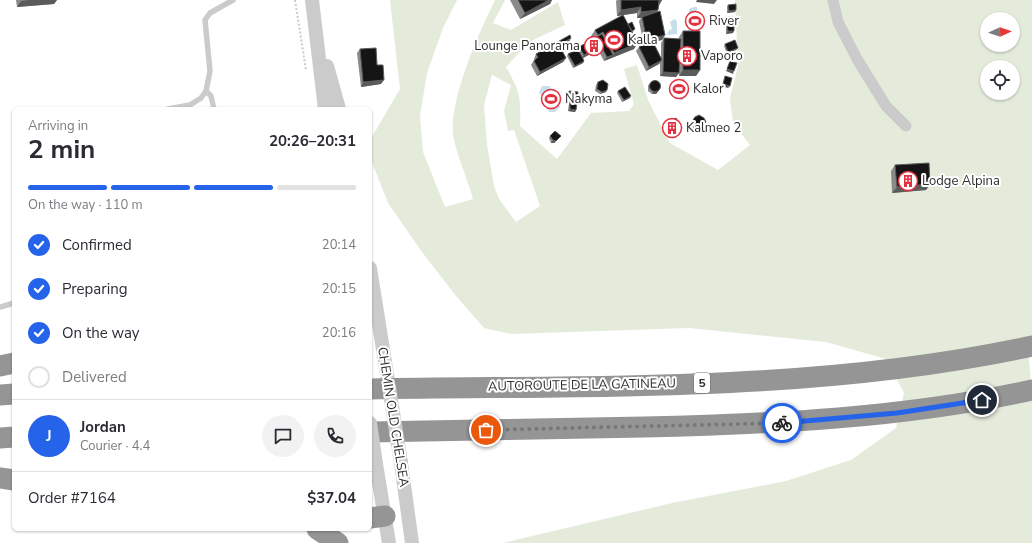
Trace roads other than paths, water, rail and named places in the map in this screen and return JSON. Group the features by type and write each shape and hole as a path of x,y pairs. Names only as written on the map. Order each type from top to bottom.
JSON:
{"highway":[{"name":"AUTOROUTE DE LA GATINEAU","path":"372,389 788,380 904,369 1032,346"},
{"path":"0,366 12,363"},
{"path":"372,432 691,426 804,422 929,409 1032,390"},
{"path":"0,395 12,394"},
{"path":"0,438 12,438"},
{"path":"0,478 12,480"},
{"path":"319,531 338,543"}],"street":[{"path":"312,0 325,107"},
{"path":"833,0 838,22 857,59 886,106 906,126"},
{"path":"316,25 338,107"},
{"name":"CHEMIN OLD CHELSEA","path":"372,290 375,324 384,353 412,543"},
{"name":"CHEMIN OLD CHELSEA","path":"372,437 376,464 377,517 389,543"},
{"path":"377,517 406,503"}],"lane":[{"path":"179,107 190,105 201,98 206,91 210,71 205,20 210,13 233,0"},
{"path":"206,91 211,96 214,107"},
{"path":"0,307 12,304"}],"water":[{"name":"River","path":"697,7 696,31 691,32 691,30 688,31 689,22 692,24 693,20 689,16 689,9"},
{"path":"674,19 677,21 677,34 667,35 669,30 672,29 670,22"},
{"name":"Kalor","path":"683,78 685,79 686,97 681,101 678,97 680,95 677,94 678,92 674,91 675,84 682,81"},
{"name":"Nakyma","path":"542,86 549,86 556,95 560,107 555,112 549,112 545,99 539,93"}],"place":[{"name":"River","path":"695,21"},
{"name":"Kalla","path":"614,40"},
{"name":"Lounge Panorama","path":"594,46"},
{"name":"Vaporo","path":"687,56"},
{"name":"Kalor","path":"679,89"},
{"name":"Nakyma","path":"551,99"},
{"name":"Kalmeo 2","path":"672,128"},
{"name":"Lodge Alpina","path":"908,181"}]}
